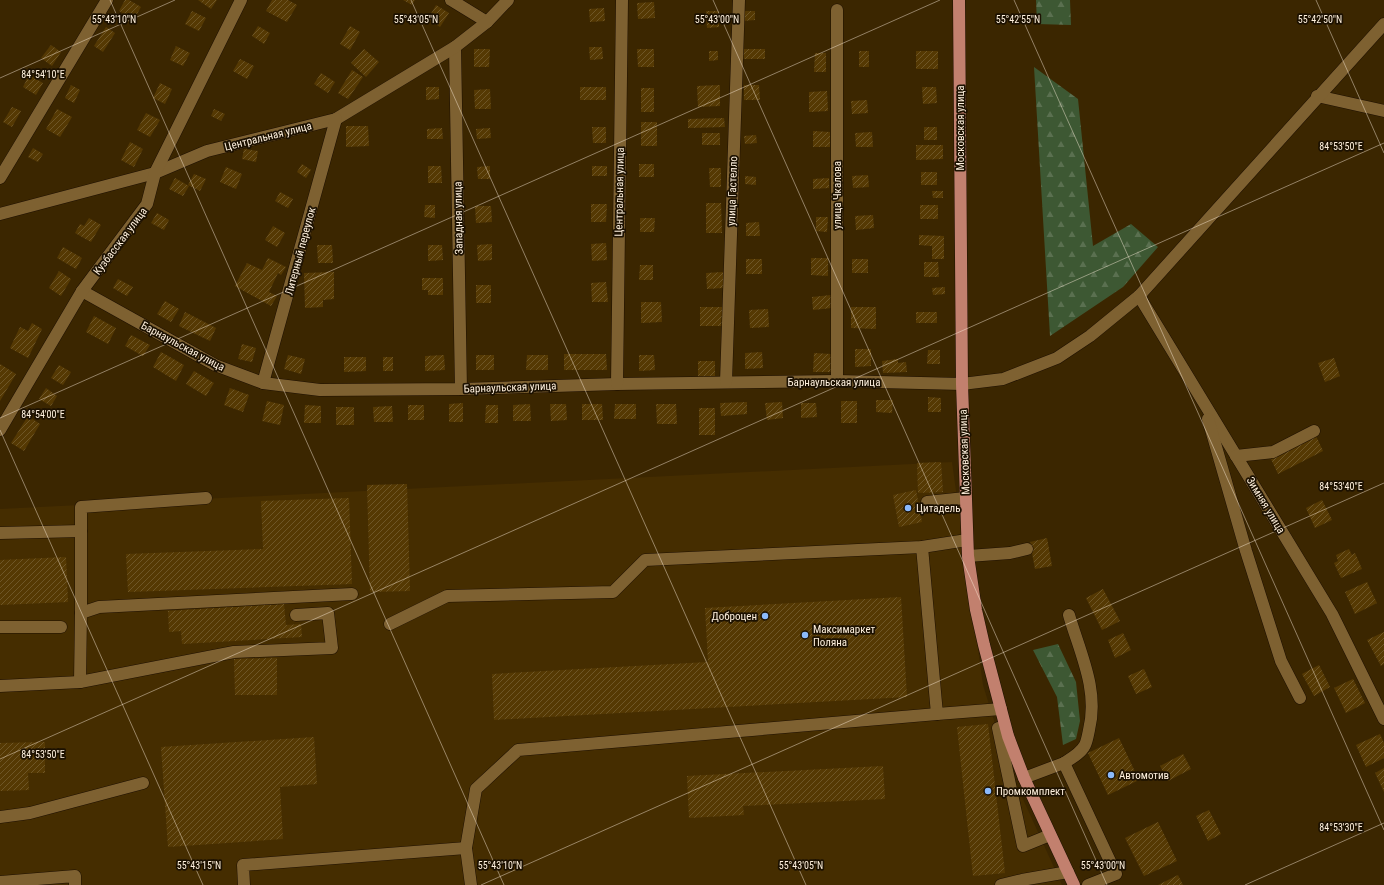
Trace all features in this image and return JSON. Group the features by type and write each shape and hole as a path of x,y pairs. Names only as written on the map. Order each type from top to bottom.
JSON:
{"main road":[{"name":"Московская улица","path":"959,0 962,384 968,556 976,610 1008,736 1024,778 1074,885"}],"street":[{"path":"0,178 107,0"},
{"name":"Кузбасская улица","path":"0,430 82,292 147,204 155,173 241,0"},
{"path":"451,0 487,22"},
{"name":"Центральная улица","path":"0,214 155,173 207,152 336,119 456,47 487,22 508,0"},
{"name":"Центральная улица","path":"617,384 622,0"},
{"name":"улица Гастелло","path":"726,382 739,0"},
{"name":"улица Чкалова","path":"837,10 837,381"},
{"name":"Барнаульская улица","path":"82,292 215,365 263,383 320,390 461,389 726,382 837,381 962,384 1003,379 1057,358 1090,336 1139,296 1317,96 1384,24"},
{"name":"Западная улица","path":"456,47 461,389"},
{"path":"1317,96 1384,111"},
{"name":"Литерный переулок","path":"263,383 336,119"},
{"name":"Зимняя улица","path":"1139,296 1203,404 1332,614 1384,719"},
{"path":"1203,404 1280,661 1300,698"},
{"path":"1236,456 1273,452 1314,431"},
{"path":"80,682 81,507 206,498"},
{"path":"927,502 966,498"},
{"path":"0,533 81,531"},
{"path":"390,624 447,596 613,592 645,560 922,547 967,540"},
{"path":"922,547 937,714"},
{"path":"968,556 1010,553 1028,549"},
{"path":"81,612 98,607 352,594"},
{"path":"0,686 80,682 234,652 332,648 328,613 296,615"},
{"path":"1024,778 1064,763 1075,756 1085,745 1092,718 1092,697 1082,650 1069,615"},
{"path":"0,627 61,627"},
{"path":"471,885 466,848 476,789 518,750 937,714 1001,710"},
{"path":"998,728 1023,846 1050,835"},
{"path":"1064,763 1116,874 1088,885"},
{"path":"0,817 30,813 142,783"},
{"path":"244,885 243,866 466,848"},
{"path":"1001,885 1053,879 1068,872"},
{"path":"0,882 74,876 75,885"}],"shaded area":[{"path":"952,462 983,685 1008,766 1062,885 0,885 0,509"}],"green space":[{"path":"1036,0 1070,0 1071,25 1037,24"},
{"path":"1034,67 1078,99 1093,246 1131,224 1158,247 1123,287 1050,336"},
{"path":"1058,644 1076,682 1080,721 1076,739 1063,745 1057,697 1033,650"}],"building":[{"path":"125,0 129,0 141,7 134,19 119,11"},
{"path":"198,0 217,0 211,9"},
{"path":"272,0 288,0 297,5 287,22 266,11"},
{"path":"403,0 415,0 412,5"},
{"path":"654,2 655,18 638,19 637,3"},
{"path":"436,5 449,13 440,27 428,19"},
{"path":"604,8 605,21 590,22 589,9"},
{"path":"192,11 206,18 199,31 185,24"},
{"path":"706,11 719,11 719,27 707,28"},
{"path":"743,11 755,11 755,20 743,21"},
{"path":"258,26 270,33 264,44 252,36"},
{"path":"350,26 360,32 350,50 340,44"},
{"path":"106,27 115,33 103,52 94,46"},
{"path":"51,45 61,52 52,66 41,58"},
{"path":"176,46 190,53 183,66 170,60"},
{"path":"589,47 602,47 603,59 590,60"},
{"path":"364,49 379,62 366,77 351,63"},
{"path":"474,49 490,49 489,67 474,67"},
{"path":"637,49 654,49 654,67 638,67"},
{"path":"743,49 765,49 765,59 743,59"},
{"path":"709,51 718,51 718,60 709,61"},
{"path":"859,51 869,51 869,67 859,67"},
{"path":"916,51 938,51 938,69 916,69"},
{"path":"815,53 826,53 826,72 814,72"},
{"path":"240,59 254,66 247,79 233,71"},
{"path":"352,70 363,77 348,99 338,93"},
{"path":"321,73 335,82 328,93 314,84"},
{"path":"29,75 43,83 36,95 23,87"},
{"path":"160,83 172,89 165,104 153,98"},
{"path":"71,85 80,90 74,103 65,98"},
{"path":"720,85 720,106 698,107 697,86"},
{"path":"744,85 759,85 760,100 744,100"},
{"path":"426,87 439,87 439,99 426,100"},
{"path":"580,87 606,87 606,100 580,100"},
{"path":"922,87 936,87 937,103 923,104"},
{"path":"641,88 654,88 654,112 641,112"},
{"path":"490,89 491,109 475,109 474,90"},
{"path":"827,91 828,111 809,112 809,92"},
{"path":"867,100 868,113 852,114 851,101"},
{"path":"12,107 21,111 12,127 3,122"},
{"path":"57,109 72,117 60,137 46,129"},
{"path":"214,109 225,114 221,121 211,116"},
{"path":"146,113 160,120 150,137 137,130"},
{"path":"724,118 725,127 688,128 688,119"},
{"path":"641,122 657,122 657,146 641,146"},
{"path":"346,126 368,126 369,146 346,147"},
{"path":"592,127 606,127 606,143 593,143"},
{"path":"924,127 937,127 937,140 924,140"},
{"path":"442,128 443,139 427,139 427,129"},
{"path":"490,128 491,138 477,139 476,129"},
{"path":"813,131 830,132 830,147 813,147"},
{"path":"872,132 873,147 856,147 855,133"},
{"path":"702,133 720,133 720,145 702,145"},
{"path":"756,135 757,143 745,144 744,136"},
{"path":"130,142 143,149 134,167 121,160"},
{"path":"916,145 943,145 943,159 916,160"},
{"path":"33,148 43,154 38,162 28,157"},
{"path":"244,149 258,151 256,162 242,159"},
{"path":"302,164 311,170 306,178 297,172"},
{"path":"639,164 654,164 654,177 639,177"},
{"path":"428,166 441,166 442,183 428,183"},
{"path":"490,166 490,179 478,179 477,167"},
{"path":"592,166 607,166 607,176 592,176"},
{"path":"226,167 242,174 236,189 220,182"},
{"path":"709,168 721,168 721,187 710,187"},
{"path":"921,172 937,172 937,185 921,185"},
{"path":"194,174 206,179 200,191 188,185"},
{"path":"868,175 869,187 853,188 852,176"},
{"path":"745,176 756,177 756,185 745,184"},
{"path":"175,178 189,186 183,196 169,189"},
{"path":"829,178 829,188 813,189 813,179"},
{"path":"932,191 943,191 943,198 933,198"},
{"path":"280,192 293,199 288,208 275,201"},
{"path":"706,203 721,203 722,233 706,233"},
{"path":"591,204 607,204 606,222 591,222"},
{"path":"425,205 435,205 435,218 424,217"},
{"path":"920,205 938,205 938,219 920,219"},
{"path":"475,206 491,206 492,222 476,223"},
{"path":"157,213 169,220 164,230 151,223"},
{"path":"873,215 874,228 856,230 855,216"},
{"path":"816,217 828,217 827,232 816,231"},
{"path":"89,218 101,225 91,242 75,233 80,224 84,226"},
{"path":"640,218 655,218 654,232 640,232"},
{"path":"759,222 760,236 746,236 746,223"},
{"path":"273,226 285,233 277,247 265,240"},
{"path":"919,235 944,236 944,259 932,259 932,246 919,245"},
{"path":"606,243 607,260 592,261 591,244"},
{"path":"492,244 492,260 478,261 477,245"},
{"path":"317,245 332,245 333,263 318,263"},
{"path":"428,245 442,245 443,260 428,261"},
{"path":"63,247 82,258 76,269 57,258"},
{"path":"268,258 286,267 281,275 278,273 269,292 277,296 271,306 235,286 247,263 262,270"},
{"path":"811,258 828,258 828,276 811,275"},
{"path":"746,259 762,259 762,274 746,274"},
{"path":"852,259 868,259 868,273 852,273"},
{"path":"924,262 938,262 939,277 924,277"},
{"path":"640,265 653,265 653,280 639,280"},
{"path":"59,271 71,279 61,296 49,288"},
{"path":"334,272 334,299 323,300 323,307 305,308 304,273"},
{"path":"723,272 723,288 707,289 706,273"},
{"path":"422,278 443,278 443,295 428,295 428,290 422,290"},
{"path":"118,279 133,287 127,296 113,288"},
{"path":"606,282 608,302 592,302 591,283"},
{"path":"476,285 491,285 491,303 476,303"},
{"path":"945,287 945,294 933,295 932,288"},
{"path":"831,295 832,308 813,310 812,297"},
{"path":"165,301 179,309 171,322 157,314"},
{"path":"641,302 661,302 662,322 641,323"},
{"path":"700,307 723,307 723,326 700,326"},
{"path":"851,307 876,307 876,329 851,328"},
{"path":"768,309 769,327 750,328 749,310"},
{"path":"185,312 216,328 210,341 179,326"},
{"path":"916,312 937,312 937,323 916,323"},
{"path":"94,316 116,328 108,344 86,332"},
{"path":"32,323 42,329 28,358 10,348 20,327 28,331"},
{"path":"131,335 150,345 143,356 125,346"},
{"path":"242,344 256,348 252,362 238,359"},
{"path":"855,349 871,349 871,366 855,367"},
{"path":"928,350 940,350 940,364 927,364"},
{"path":"161,352 184,365 176,381 153,367"},
{"path":"762,352 763,368 745,369 745,353"},
{"path":"814,353 831,354 831,372 813,372"},
{"path":"564,354 606,354 607,370 564,370"},
{"path":"288,355 305,359 301,374 284,369"},
{"path":"444,355 445,370 425,371 425,356"},
{"path":"476,355 494,355 494,370 476,370"},
{"path":"527,355 548,355 548,370 526,370"},
{"path":"639,355 654,355 655,370 639,371"},
{"path":"344,357 366,357 366,371 344,372"},
{"path":"383,357 393,357 393,371 383,371"},
{"path":"1334,358 1340,376 1325,382 1318,363"},
{"path":"898,359 898,363 906,362 907,372 883,373 882,361"},
{"path":"698,361 715,361 715,376 698,377"},
{"path":"0,364 16,374 0,401"},
{"path":"59,365 71,372 63,385 51,378"},
{"path":"194,371 214,383 206,396 186,384"},
{"path":"46,388 57,396 51,406 39,399"},
{"path":"230,388 249,395 243,412 224,405"},
{"path":"928,397 941,398 941,412 928,412"},
{"path":"876,400 893,400 892,413 876,412"},
{"path":"267,401 284,405 280,425 262,421"},
{"path":"841,401 857,401 857,423 841,423"},
{"path":"747,402 747,414 721,416 720,403"},
{"path":"782,402 783,418 767,420 765,403"},
{"path":"463,403 463,422 449,422 449,404"},
{"path":"801,403 816,403 817,417 801,418"},
{"path":"530,404 531,421 513,421 513,405"},
{"path":"550,404 566,404 567,420 551,421"},
{"path":"582,404 602,404 603,420 582,420"},
{"path":"615,404 636,404 636,419 614,419"},
{"path":"656,404 676,404 677,424 657,424"},
{"path":"305,405 321,406 321,423 304,423"},
{"path":"408,405 424,405 424,420 408,420"},
{"path":"486,405 498,405 498,423 485,423"},
{"path":"392,406 393,422 374,422 373,407"},
{"path":"336,407 354,407 354,425 336,425"},
{"path":"699,408 715,408 715,435 699,435"},
{"path":"28,416 40,424 24,451 11,443"},
{"path":"1316,436 1323,451 1278,474 1271,459"},
{"path":"941,462 943,492 918,493 917,463"},
{"path":"407,484 410,591 370,592 367,485"},
{"name":"Цитадель","path":"916,490 922,522 899,527 893,495"},
{"path":"349,498 352,584 128,592 126,554 263,549 261,501"},
{"path":"1322,500 1332,520 1315,528 1306,508"},
{"path":"1047,538 1052,566 1035,569 1030,542"},
{"path":"1349,549 1352,555 1355,553 1362,569 1341,578 1334,563 1338,561 1336,555"},
{"path":"66,557 68,602 0,605 0,560"},
{"path":"1367,582 1377,603 1355,614 1345,592"},
{"path":"1103,589 1120,621 1102,630 1086,598"},
{"name":"Максимаркет Поляна","path":"901,597 907,697 494,720 492,674 708,662 705,608"},
{"path":"284,604 286,625 301,624 302,637 182,644 181,631 169,632 168,611"},
{"path":"1384,632 1384,664 1381,666 1367,640"},
{"path":"1123,633 1131,650 1115,658 1108,640"},
{"path":"277,658 277,695 235,695 234,659"},
{"path":"1319,665 1330,687 1314,696 1302,674"},
{"path":"1144,669 1152,687 1136,694 1128,676"},
{"path":"1353,679 1365,703 1346,713 1334,688"},
{"path":"988,724 1005,873 973,876 957,727"},
{"path":"1380,734 1384,743 1384,758 1366,767 1356,745"},
{"path":"314,737 317,784 280,787 283,839 168,847 161,747"},
{"path":"1119,738 1139,780 1108,795 1088,753"},
{"path":"45,742 45,773 28,773 29,790 0,791 0,743"},
{"path":"1183,754 1191,769 1168,781 1160,766"},
{"path":"883,766 885,799 743,806 744,815 689,818 687,776"},
{"path":"1384,768 1384,792 1375,773"},
{"path":"1209,810 1221,834 1208,841 1196,816"},
{"path":"1158,822 1177,861 1144,876 1125,838"},
{"path":"1178,875 1183,885 1158,885"}],"place":[{"name":"Цитадель","path":"908,508"},
{"name":"Доброцен","path":"765,616"},
{"name":"Максимаркет Поляна","path":"805,635"},
{"name":"Автомотив","path":"1111,775"},
{"name":"Промкомплект","path":"988,791"}]}
